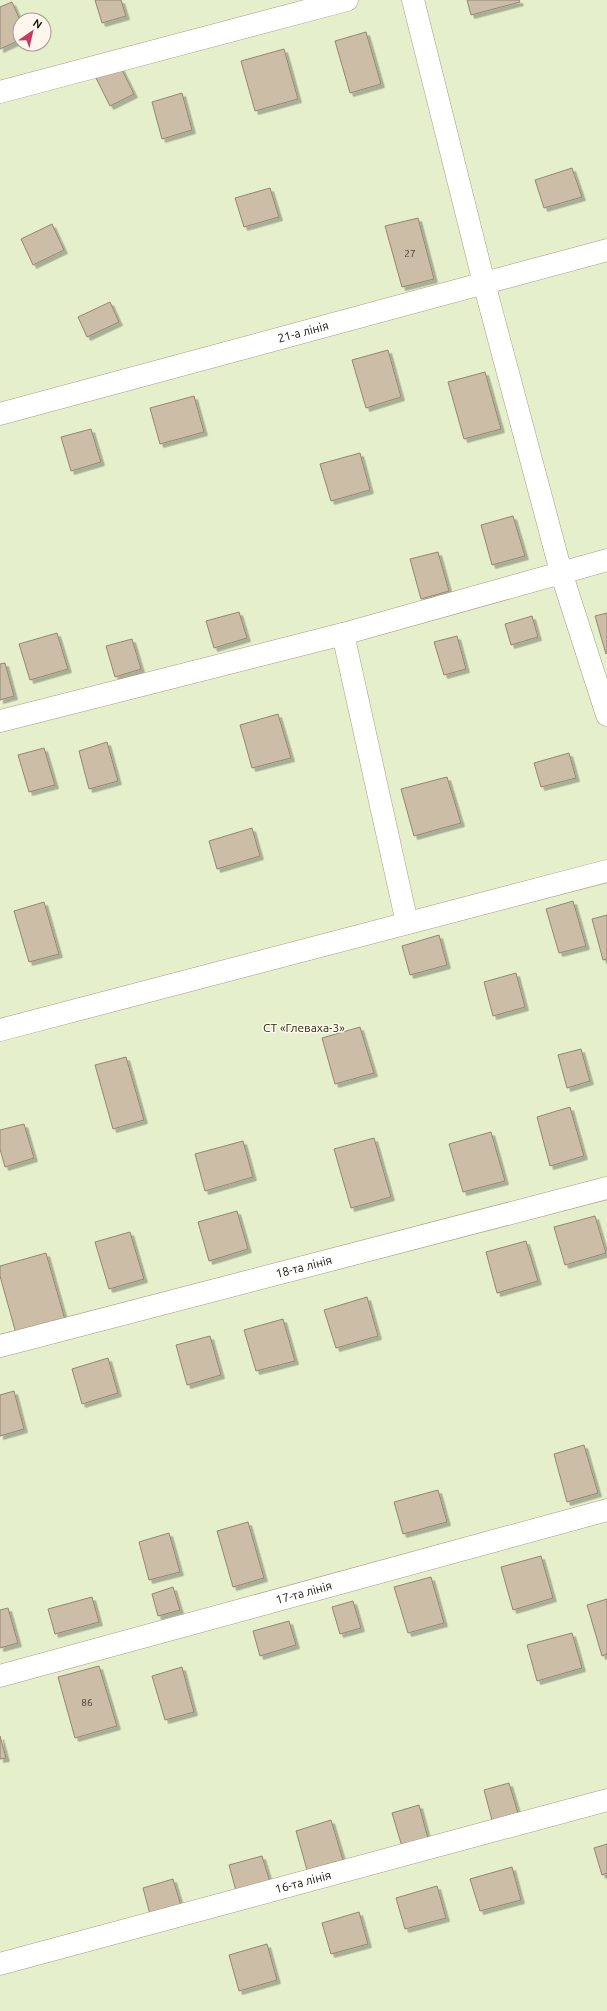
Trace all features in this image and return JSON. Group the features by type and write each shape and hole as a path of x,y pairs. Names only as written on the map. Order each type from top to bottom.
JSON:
{"lane":[{"path":"0,92 347,0"},
{"path":"413,0 484,283 561,572 607,715"},
{"name":"21-а лінія","path":"0,414 607,250"},
{"path":"0,721 344,634 607,560"},
{"path":"344,634 407,923"},
{"path":"0,1030 607,871"},
{"name":"18-та лінія","path":"0,1346 607,1188"},
{"name":"17-та лінія","path":"0,1676 607,1510"},
{"name":"16-та лінія","path":"0,1964 607,1800"}],"green space":[{"name":"СТ «Глеваха-3»","path":"0,0 607,0 607,2011 0,2011"}],"building":[{"path":"95,0 121,0 126,16 102,23"},
{"path":"467,0 519,0 520,2 471,15"},
{"path":"12,2 16,12 12,12 12,44 0,49 0,7"},
{"path":"366,32 381,84 350,93 335,41"},
{"path":"284,49 298,99 255,111 241,61"},
{"path":"120,66 134,94 110,106 96,78"},
{"path":"182,93 192,130 162,139 152,102"},
{"path":"572,168 582,197 544,208 535,180"},
{"path":"270,188 279,217 244,227 235,198"},
{"path":"418,218 434,279 402,287 385,226"},
{"path":"52,224 64,250 33,265 21,239"},
{"path":"110,302 119,322 87,337 78,317"},
{"path":"388,350 401,397 366,408 352,360"},
{"path":"485,372 501,429 464,439 448,382"},
{"path":"194,396 204,432 160,444 150,408"},
{"path":"91,429 101,462 71,471 61,437"},
{"path":"360,453 370,490 331,501 320,464"},
{"path":"513,516 525,556 492,565 481,525"},
{"path":"438,552 449,591 421,599 410,559"},
{"path":"239,612 247,638 214,648 206,621"},
{"path":"607,613 607,653 606,654 595,616"},
{"path":"532,616 538,637 511,645 505,624"},
{"path":"57,633 68,669 30,680 19,644"},
{"path":"457,636 466,669 444,675 434,642"},
{"path":"132,639 141,669 115,677 106,646"},
{"path":"5,663 14,696 0,700 0,664"},
{"path":"278,714 291,758 252,768 240,725"},
{"path":"107,742 118,781 89,789 79,751"},
{"path":"44,748 55,785 29,792 18,755"},
{"path":"569,753 576,778 541,787 534,763"},
{"path":"447,777 461,823 414,836 401,789"},
{"path":"252,828 260,856 217,869 209,841"},
{"path":"573,901 586,946 559,953 546,909"},
{"path":"44,902 59,954 29,962 14,911"},
{"path":"607,915 607,959 603,960 592,919"},
{"path":"439,935 447,965 410,975 402,946"},
{"path":"516,973 525,1007 493,1016 484,982"},
{"path":"360,1027 374,1073 335,1084 322,1038"},
{"path":"581,1049 590,1081 567,1088 558,1055"},
{"path":"126,1057 144,1120 113,1129 95,1065"},
{"path":"570,1107 584,1156 550,1166 537,1117"},
{"path":"24,1124 34,1158 5,1167 0,1149 0,1130"},
{"path":"491,1132 505,1181 463,1192 449,1144"},
{"path":"374,1138 391,1197 351,1208 334,1149"},
{"path":"243,1141 253,1177 205,1191 195,1154"},
{"path":"237,1211 248,1249 209,1261 198,1222"},
{"path":"595,1216 606,1253 565,1265 554,1227"},
{"path":"130,1232 144,1279 109,1289 95,1242"},
{"path":"526,1241 538,1281 497,1293 486,1252"},
{"path":"46,1253 66,1323 17,1337 0,1276 0,1266"},
{"path":"367,1297 378,1336 336,1348 324,1310"},
{"path":"283,1319 295,1361 256,1371 244,1330"},
{"path":"210,1336 221,1375 187,1385 176,1345"},
{"path":"108,1358 118,1393 82,1404 72,1369"},
{"path":"14,1391 24,1429 0,1436 0,1395"},
{"path":"584,1445 598,1493 567,1502 554,1454"},
{"path":"438,1490 447,1522 403,1534 394,1502"},
{"path":"248,1522 264,1578 233,1587 217,1531"},
{"path":"169,1533 180,1572 149,1580 139,1542"},
{"path":"541,1556 553,1598 513,1610 501,1567"},
{"path":"431,1577 444,1623 408,1633 394,1587"},
{"path":"173,1587 180,1610 158,1616 152,1594"},
{"path":"92,1597 99,1622 55,1634 48,1609"},
{"path":"607,1599 607,1654 602,1656 587,1605"},
{"path":"353,1601 361,1628 340,1634 332,1607"},
{"path":"8,1608 18,1643 0,1648 0,1610"},
{"path":"289,1621 296,1645 260,1656 253,1631"},
{"path":"572,1633 582,1668 537,1681 527,1645"},
{"path":"99,1666 117,1726 75,1738 58,1677"},
{"path":"182,1667 194,1712 165,1720 152,1676"},
{"path":"0,1736 6,1758 0,1759"},
{"path":"509,1783 518,1813 492,1820 484,1790"},
{"path":"419,1805 429,1842 403,1850 392,1813"},
{"path":"331,1820 343,1860 307,1870 296,1831"},
{"path":"607,1844 607,1873 602,1875 594,1848"},
{"path":"262,1856 270,1882 236,1891 229,1865"},
{"path":"512,1867 521,1900 480,1911 470,1879"},
{"path":"173,1879 182,1909 151,1918 143,1888"},
{"path":"437,1886 446,1918 405,1929 396,1898"},
{"path":"359,1912 368,1944 331,1954 322,1923"},
{"path":"267,1944 277,1980 239,1991 229,1955"}]}
